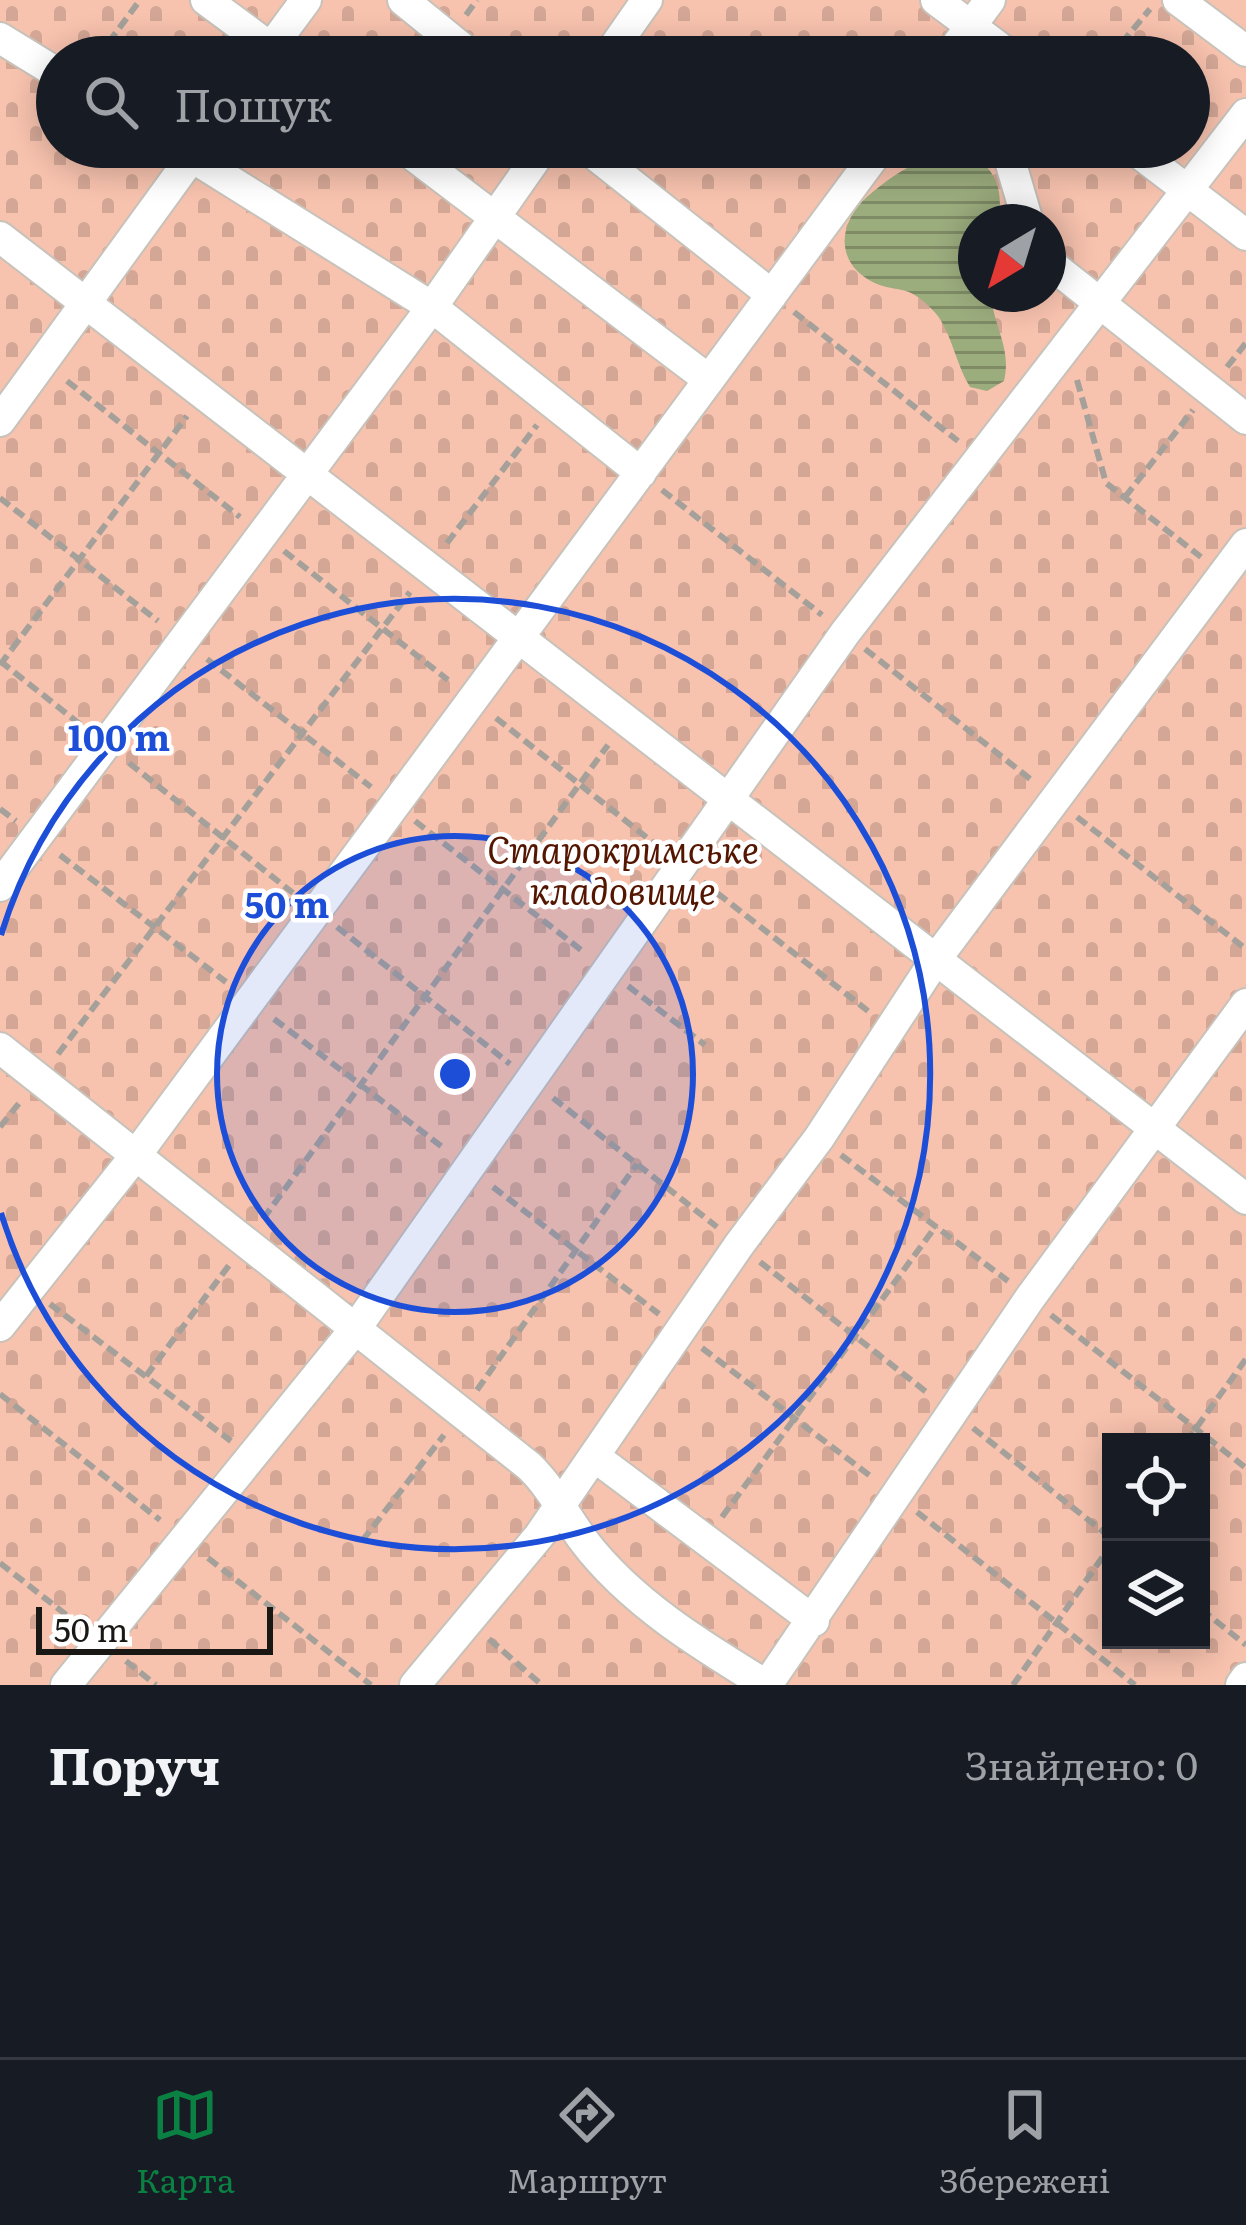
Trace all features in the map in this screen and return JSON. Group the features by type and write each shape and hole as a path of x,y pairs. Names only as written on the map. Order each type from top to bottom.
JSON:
{"street":[{"path":"206,0 251,36"},
{"path":"284,36 306,0"},
{"path":"403,0 447,36"},
{"path":"622,36 647,0"},
{"path":"936,0 984,36"},
{"path":"963,36 990,0"},
{"path":"1178,0 1246,51"},
{"path":"970,26 973,36"},
{"path":"0,38 36,60"},
{"path":"1210,160 1246,114"},
{"path":"0,421 177,168"},
{"path":"217,168 432,307 641,473"},
{"path":"430,168 710,380"},
{"path":"0,886 432,307 529,168"},
{"path":"612,168 772,295"},
{"path":"0,1326 136,1155 866,168"},
{"path":"1012,168 1023,204"},
{"path":"1158,168 1246,235"},
{"path":"66,1685 356,1328 844,633 1204,168"},
{"path":"0,237 1246,1199"},
{"path":"0,267 56,279"},
{"path":"1066,276 1246,419"},
{"path":"415,1685 562,1504 820,1138 936,959 1246,544"},
{"path":"0,1048 529,1466 562,1504 584,1541 632,1591 713,1652 767,1685 1030,1298 1246,1004"},
{"path":"595,1456 814,1621"}],"path":[{"path":"113,36 140,0"},
{"path":"1128,36 1158,0"},
{"path":"772,295 980,458"},
{"path":"1125,497 1246,343"},
{"path":"1067,346 1106,483 1222,574"},
{"path":"0,665 204,394"},
{"path":"39,1078 554,403"},
{"path":"641,473 1246,950"},
{"path":"0,498 705,1045"},
{"path":"146,1376 627,720"},
{"path":"0,808 898,1496 1135,1685"},
{"path":"362,1541 462,1412 637,1164"},
{"path":"706,1540 936,1226"},
{"path":"30,1288 252,1456"},
{"path":"1193,1433 1246,1359"},
{"path":"1012,1685 1102,1558"},
{"path":"1210,1616 1246,1645"},
{"path":"468,1622 542,1685"}],"green space":[{"name":"Старокримське кладовище","path":"0,0 1246,0 1246,1685 0,1685"}],"shaded area":[{"path":"909,168 988,168 996,181 1000,204 958,204 958,312 994,312 1006,358 1004,381 987,391 970,387 931,309 913,294 863,276 847,256 850,219 880,186"}]}
